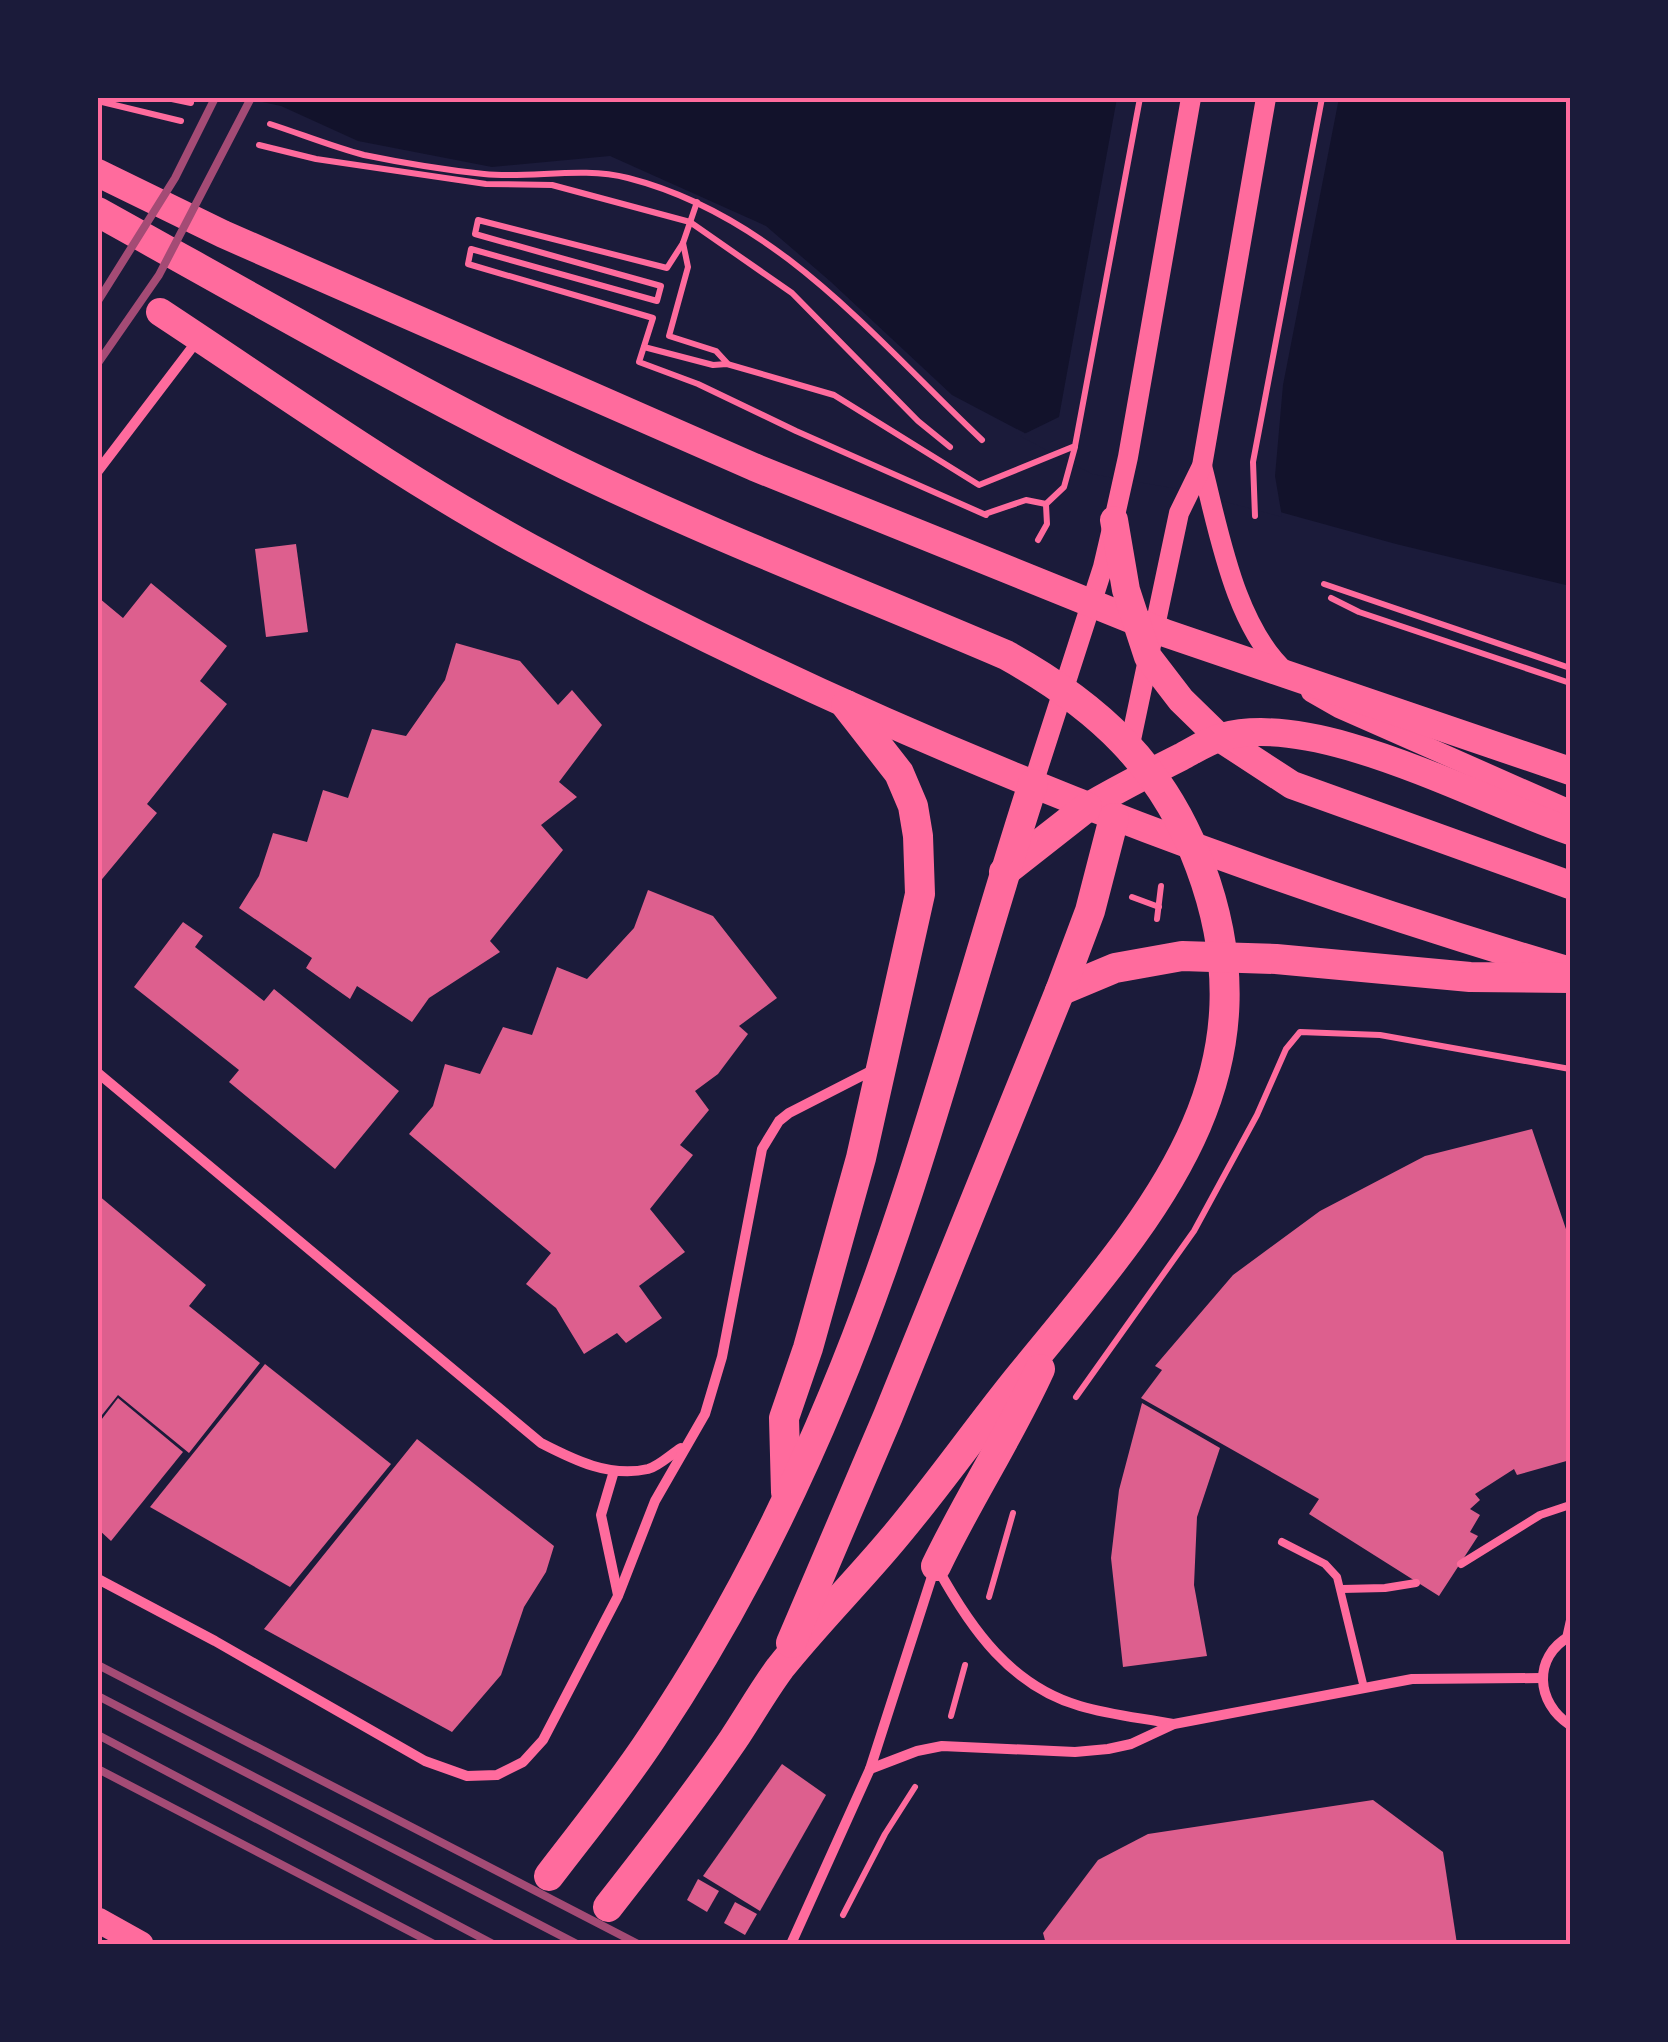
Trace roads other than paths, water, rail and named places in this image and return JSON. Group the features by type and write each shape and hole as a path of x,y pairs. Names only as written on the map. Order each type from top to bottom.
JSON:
{"highway":[{"path":"98,173 223,234 754,466 1165,632 1570,772"},
{"path":"98,212 475,419 583,473 1006,655 1079,699 1124,741 1164,790 1182,821 1215,913 1224,994 1223,1025 1203,1112 1182,1162 1110,1267 957,1454 896,1536 779,1670 671,1826 608,1908"},
{"path":"160,312 370,454 528,546 668,620 846,705 1101,812 1352,902 1570,974"},
{"path":"1114,520 1126,590 1148,657 1180,700 1220,738 1292,785 1570,885"},
{"path":"786,1500 784,1418 843,1226 920,894 918,836 912,806 899,773 846,705"},
{"path":"1004,872 1101,812 1122,788 1220,738 1265,732 1311,737 1424,774 1570,831"},
{"path":"549,1876 653,1737 746,1580 833,1396 871,1297 1033,784"},
{"path":"779,1670 888,1416 1090,912 1101,812"},
{"path":"1060,991 1115,968 1182,956 1276,959 1470,978 1570,974"},
{"path":"936,1566 1017,1419 1058,1330"}],"main road":[{"path":"1033,784 1103,567 1114,520 1191,98"},
{"path":"1122,788 1179,513 1202,466 1266,98"},
{"path":"1202,466 1227,563 1262,644 1283,670 1339,708 1570,810"},
{"path":"98,1920 142,1944"}],"street":[{"path":"98,471 199,338"},
{"path":"98,1579 425,1761 467,1776 496,1775 523,1762 543,1740 618,1596 655,1501 704,1414 722,1357 757,1164 779,1121 799,1106 880,1066"},
{"path":"98,1074 541,1443 577,1462 614,1471 650,1468 686,1444"},
{"path":"614,1471 601,1516 618,1596"},
{"path":"936,1566 976,1633 995,1655 1038,1689 1080,1706 1174,1724"},
{"path":"791,1944 870,1769 936,1566"},
{"path":"1568,1637 1549,1654 1542,1678 1549,1706 1570,1725"},
{"path":"870,1769 942,1746 1075,1752 1108,1749 1131,1744 1174,1724 1412,1679 1542,1678"}],"lane":[{"path":"1461,1564 1540,1515 1570,1505"},
{"path":"1282,1542 1325,1564 1337,1577 1364,1688"},
{"path":"1342,1589 1416,1583"},
{"path":"1568,1637 1570,1620"}],"railway":[{"path":"98,301 175,178 215,98"},
{"path":"98,363 159,275 251,98"},
{"path":"98,1665 638,1944"},
{"path":"98,1696 577,1944"},
{"path":"98,1735 493,1944"},
{"path":"98,1769 434,1944"}]}
